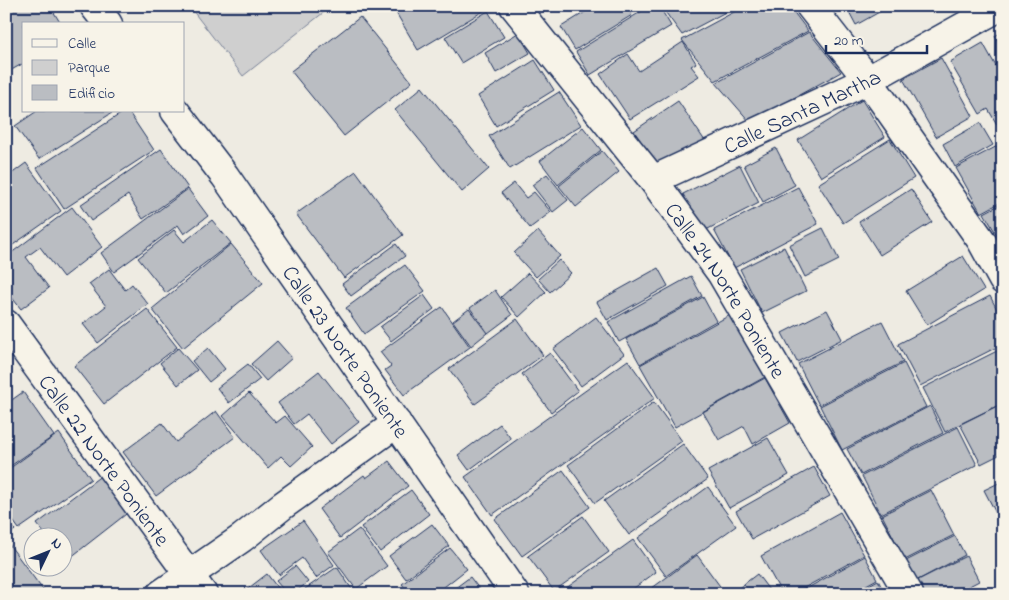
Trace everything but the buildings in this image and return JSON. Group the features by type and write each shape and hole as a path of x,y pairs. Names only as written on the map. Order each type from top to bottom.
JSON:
{"street":[{"path":"94,6 106,22"},
{"name":"Calle 24 Norte Poniente","path":"514,6 653,180 721,273 909,594"},
{"path":"810,6 868,80 981,240 1003,280"},
{"name":"Calle Santa Martha","path":"653,180 868,80 1001,6"},
{"name":"Calle 23 Norte Poniente","path":"176,112 225,176 516,594"},
{"name":"Calle 22 Norte Poniente","path":"6,324 196,584"},
{"path":"161,594 196,584 242,538 282,506 397,423"}],"green space":[{"path":"189,6 326,6 328,9 243,76"}]}
